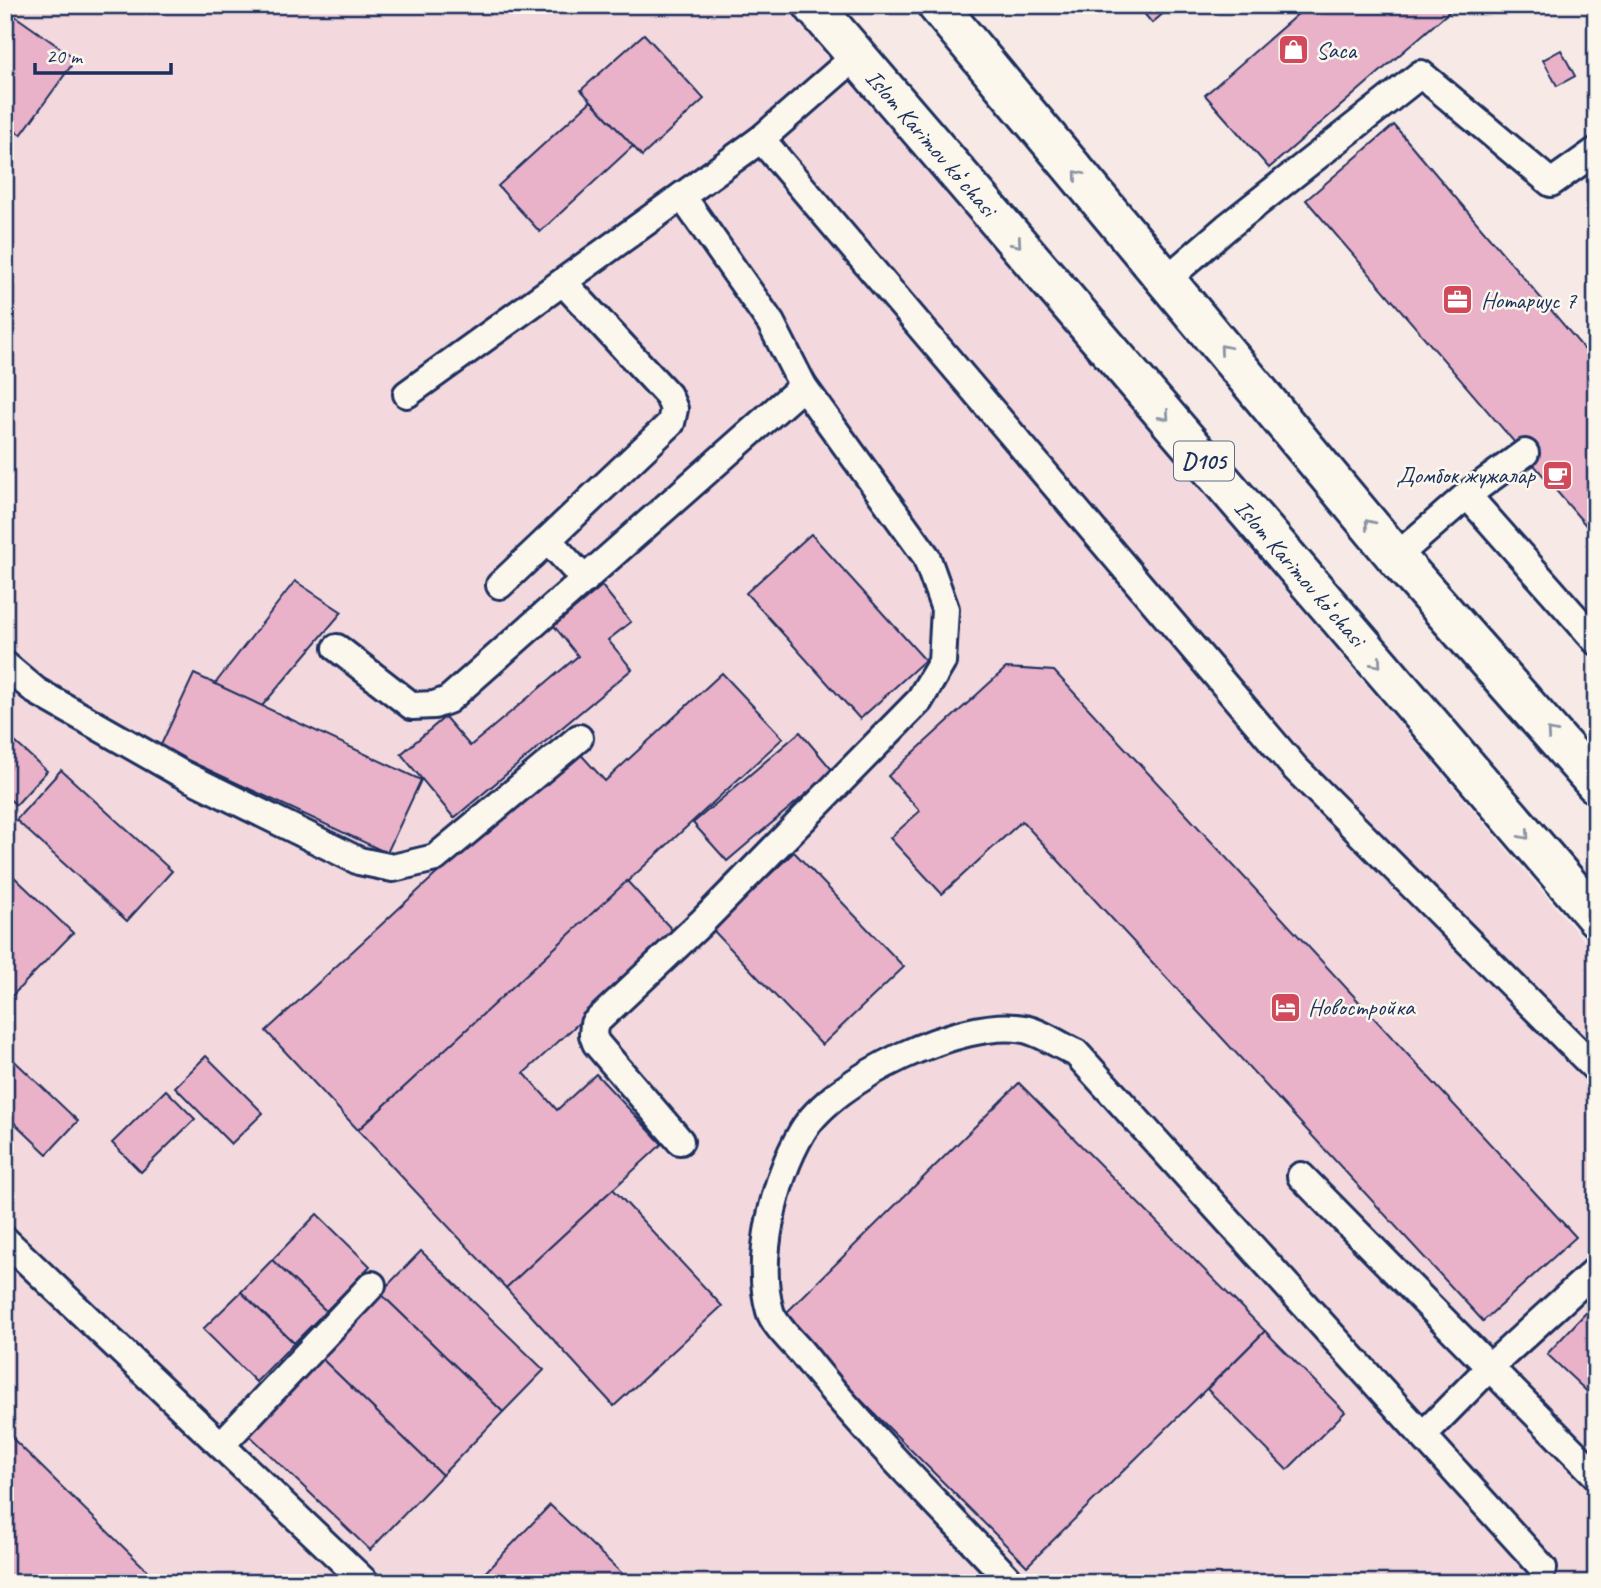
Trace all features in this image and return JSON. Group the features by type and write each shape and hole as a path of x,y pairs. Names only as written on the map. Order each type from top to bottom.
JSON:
{"main road":[{"name":"Islom Karimov koʻchasi","path":"813,5 1596,917"},
{"path":"937,5 1395,557 1596,784"}],"lane":[{"path":"407,394 761,139 856,56"},
{"path":"1166,280 1227,227 1421,74 1551,183 1596,151"},
{"path":"761,139 1295,768 1596,1069"},
{"path":"680,1141 596,1043 593,1035 594,1024 701,923 919,701 942,662 945,609 926,556 803,387 771,323 682,196"},
{"path":"500,585 671,423 674,409 668,395 563,282"},
{"path":"337,648 412,706 434,705 448,700 803,387"},
{"path":"1395,557 1468,495 1525,453"},
{"path":"1468,495 1596,640"},
{"path":"548,540 585,580"},
{"path":"5,665 36,691 180,773 359,861 393,868 435,859 579,738"},
{"path":"1012,1583 836,1396 771,1313 765,1281 765,1246 772,1212 785,1172 803,1131 828,1103 878,1069 948,1036 984,1029 1024,1029 1076,1053 1543,1568"},
{"path":"1301,1176 1596,1475"},
{"path":"5,1240 366,1583"},
{"path":"1424,1434 1490,1367 1596,1270"},
{"path":"222,1444 372,1285"}],"shaded area":[{"path":"5,5 788,5 1596,955 1596,1583 5,1583"}],"building":[{"path":"1137,5 1173,5 1152,23"},
{"path":"1308,5 1457,5 1269,168 1205,95"},
{"path":"5,9 76,59 21,135 5,124"},
{"path":"644,34 704,99 642,156 581,90"},
{"path":"1561,50 1575,76 1557,86 1543,60"},
{"path":"591,101 633,146 540,232 498,186"},
{"path":"1394,125 1596,363 1596,537 1306,200"},
{"path":"811,534 925,660 860,719 746,593"},
{"path":"295,581 342,612 262,706 214,685"},
{"path":"602,586 631,622 608,640 632,669 454,818 401,754 445,717 470,746 578,656 554,626"},
{"path":"1006,668 1054,671 1576,1237 1483,1321 1022,821 942,894 890,838 920,811 888,776"},
{"path":"722,673 783,738 358,1130 266,1031 574,747 605,781"},
{"path":"194,674 421,780 387,853 160,747"},
{"path":"800,732 833,771 727,861 693,823"},
{"path":"5,733 47,771 16,805 5,795"},
{"path":"61,770 172,871 127,921 16,820"},
{"path":"794,852 904,967 822,1045 712,929"},
{"path":"10,873 73,933 5,1003 5,877"},
{"path":"627,881 676,934 524,1073 557,1110 596,1074 662,1144 506,1288 358,1130"},
{"path":"5,1052 78,1121 47,1154 5,1114"},
{"path":"206,1056 263,1113 231,1144 175,1087"},
{"path":"1019,1083 1265,1331 1027,1566 780,1319"},
{"path":"166,1090 195,1119 141,1172 112,1143"},
{"path":"613,1189 722,1306 614,1406 506,1288"},
{"path":"317,1214 370,1266 326,1311 272,1260"},
{"path":"421,1251 544,1370 503,1412 380,1293"},
{"path":"272,1260 326,1311 294,1343 241,1292"},
{"path":"241,1292 294,1343 256,1382 203,1329"},
{"path":"380,1293 503,1412 442,1475 319,1356"},
{"path":"1596,1302 1596,1400 1547,1354"},
{"path":"1265,1331 1345,1412 1287,1470 1207,1389"},
{"path":"319,1356 442,1475 370,1550 246,1432"},
{"path":"5,1431 160,1583 5,1583"},
{"path":"550,1505 632,1583 475,1583"}],"place":[{"name":"Saca","path":"1293,50"},
{"name":"Нотариус 7","path":"1458,300"},
{"name":"Домбок жужалар","path":"1558,475"},
{"name":"Новостройка","path":"1285,1007"}]}
